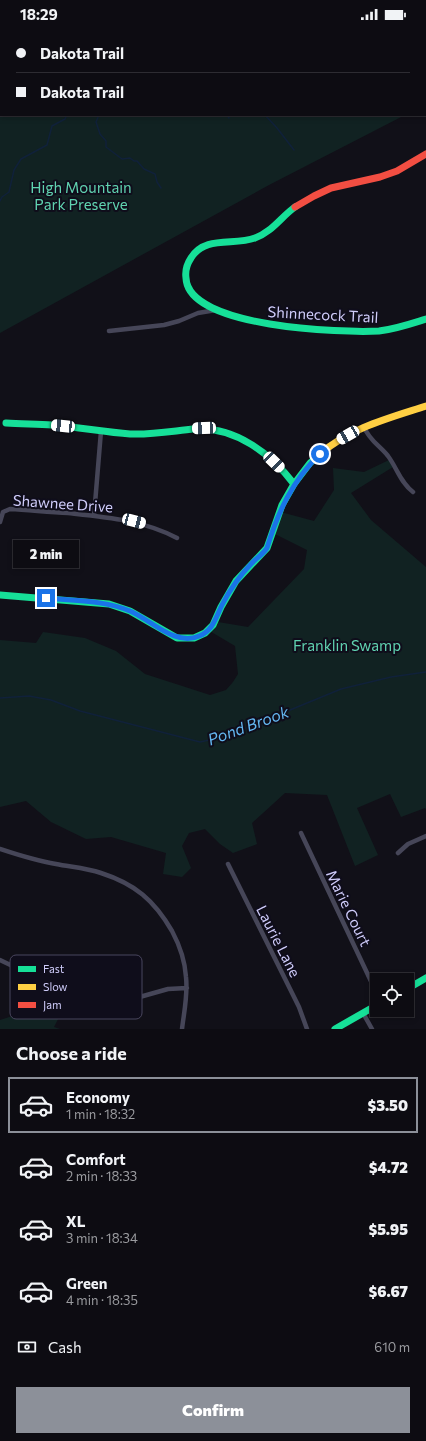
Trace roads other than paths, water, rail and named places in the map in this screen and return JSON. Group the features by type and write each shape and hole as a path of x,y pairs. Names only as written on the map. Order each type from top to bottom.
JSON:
{"street":[{"name":"Shinnecock Trail","path":"426,154 409,165 392,173 342,185 315,195 290,210 272,228 260,236 246,241 216,242 204,246 190,258 185,274 187,285 197,299 218,309 252,321 280,327 386,330 426,319"},
{"path":"109,330 164,325 218,309"},
{"path":"0,595 109,604 140,616 177,638 188,639 200,636 213,625 221,607 236,582 267,548 277,518 294,484 310,463 327,448 364,427 426,406"},
{"path":"6,423 51,425 102,431 147,434 168,433 196,428 220,431 243,440 265,454 284,471 294,484"},
{"path":"364,427 370,438 390,458 406,487 413,492"},
{"path":"94,516 102,431"},
{"name":"Shawnee Drive","path":"0,522 3,512 10,509 94,516 134,521 177,538"},
{"name":"Marie Court","path":"301,833 370,979"},
{"path":"398,853 408,844 426,836"},
{"path":"0,848 42,861 101,873 137,889 149,899 158,909 176,939 183,958 187,988 182,1029"},
{"name":"Laurie Lane","path":"228,864 299,1007 307,1029"},
{"path":"0,960 10,965"},
{"path":"414,985 426,978"},
{"path":"142,996 168,989 187,988"},
{"path":"335,1029 370,1010"},
{"path":"363,1013 372,1029"}],"waterway":[{"path":"0,201 2,197 9,192 14,170 21,159 47,145 52,126 65,119 66,116"},
{"path":"99,116 96,122 100,134 106,141 106,147 122,159 130,158 137,161 144,169 155,174 157,182 161,188"},
{"path":"266,116 294,150"},
{"name":"Pond Brook","path":"0,698 29,696 51,700 80,711 200,742 227,736 341,689 391,677 426,672"}],"park label":[{"name":"High Mountain Park Preserve","path":"81,196"},
{"name":"Franklin Swamp","path":"347,645"}]}
